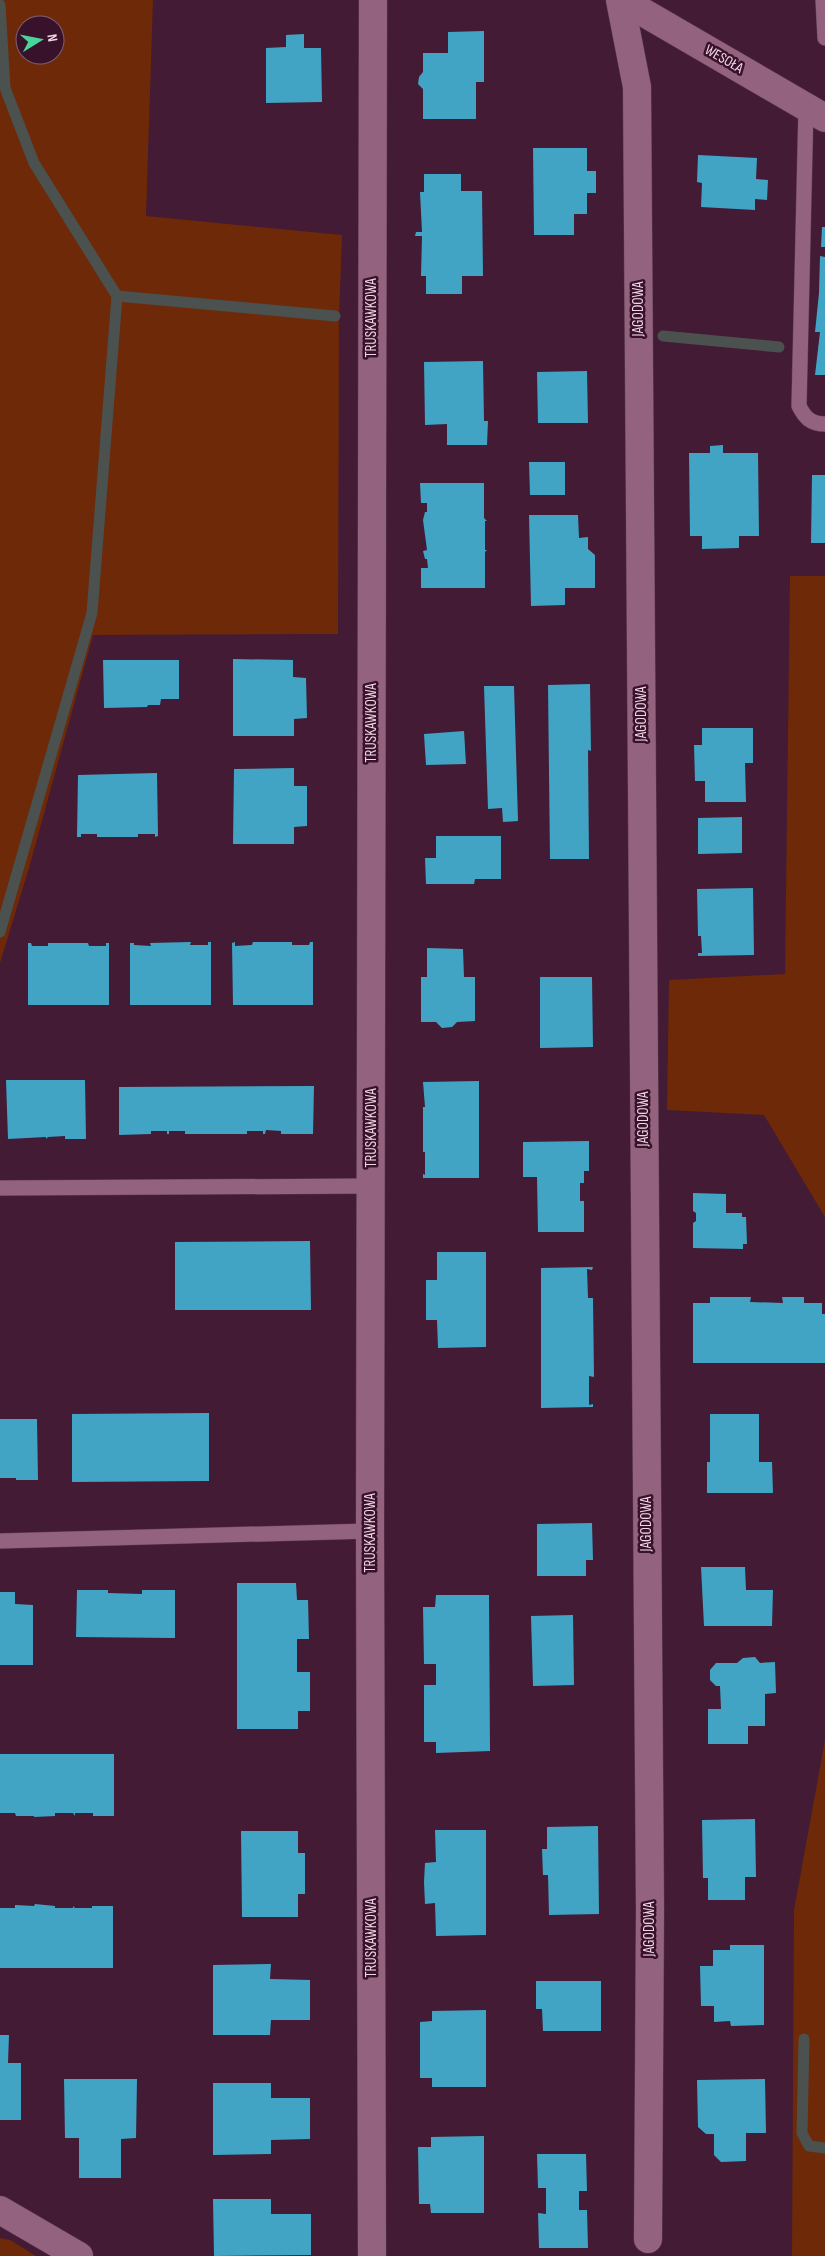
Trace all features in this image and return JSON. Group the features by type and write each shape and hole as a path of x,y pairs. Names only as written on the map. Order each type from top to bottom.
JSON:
{"street":[{"name":"TRUSKAWKOWA","path":"372,2256 370,1531 373,0"},
{"name":"WESOŁA","path":"621,0 815,113"},
{"name":"JAGODOWA","path":"621,0 637,87 650,1910 648,2239"},
{"path":"0,2210 79,2256"}],"lane":[{"path":"823,0 825,38"},
{"path":"815,113 800,406 805,418 816,424 825,424"},
{"path":"0,1188 371,1186"},
{"path":"0,1541 370,1531"}],"shaded area":[{"path":"0,0 153,0 146,216 342,235 339,319 338,634 93,635 29,868 0,963"},
{"path":"790,576 825,576 825,1217 764,1115 667,1110 669,980 785,974"},
{"path":"825,1740 825,2256 792,2256 794,1910"},
{"path":"0,2238 10,2240 36,2256 0,2256"}],"building":[{"path":"484,31 484,82 476,82 476,119 423,119 423,89 418,84 419,77 423,72 423,53 448,53 448,32"},
{"path":"304,34 304,48 321,48 322,102 266,103 266,48 286,47 286,35"},
{"path":"533,148 587,148 587,171 596,171 596,193 587,193 587,214 574,214 574,235 534,235"},
{"path":"698,155 757,158 756,179 768,180 767,200 755,199 755,210 701,207 702,183 697,182"},
{"path":"424,174 461,174 461,191 482,191 483,276 462,276 462,294 426,294 426,276 421,276 422,236 415,236 416,232 422,232 420,192 424,192"},
{"path":"822,227 825,227 825,247 821,247"},
{"path":"820,256 825,257 825,375 815,375 820,332 815,332"},
{"path":"483,361 484,421 488,421 487,445 447,445 447,424 425,425 424,362"},
{"path":"587,371 588,423 538,423 537,372"},
{"path":"723,445 723,453 758,453 759,536 739,536 739,548 702,549 702,536 690,536 689,453 710,453 710,446"},
{"path":"529,462 565,462 565,495 530,495"},
{"path":"812,475 825,475 825,543 811,543"},
{"path":"420,483 484,483 484,518 487,521 485,521 485,550 487,550 485,552 485,588 421,588 421,568 428,568 427,559 425,559 423,551 427,550 423,520 425,512 427,512 427,503 421,503"},
{"path":"529,515 578,515 579,538 588,537 588,549 595,555 595,588 565,588 565,605 531,606"},
{"path":"233,659 293,660 293,677 306,678 307,718 294,719 294,736 233,736"},
{"path":"103,660 179,660 179,699 161,699 160,705 148,705 147,707 104,708"},
{"path":"590,684 591,751 588,750 589,859 550,859 548,685"},
{"path":"484,686 514,686 518,821 503,822 502,808 488,809"},
{"path":"702,728 753,728 753,763 745,763 746,802 705,802 705,781 695,781 694,745 702,745"},
{"path":"464,731 466,764 426,765 424,734"},
{"path":"294,768 294,786 307,786 307,826 294,827 294,844 233,844 234,769"},
{"path":"157,773 158,836 155,837 155,834 138,834 138,837 97,837 97,834 81,834 81,837 77,837 78,775"},
{"path":"742,817 742,853 698,854 698,818"},
{"path":"436,836 501,836 501,879 475,879 474,884 426,884 425,858 436,858"},
{"path":"753,888 754,955 698,956 698,953 702,953 701,936 698,936 697,889"},
{"path":"191,942 190,945 208,945 208,942 211,942 211,1005 130,1005 130,943 151,946 150,943"},
{"path":"235,942 235,946 252,945 253,942 292,942 292,945 309,945 310,942 313,942 313,1005 233,1005 232,943"},
{"path":"28,943 31,943 32,946 48,946 48,943 88,943 89,946 106,946 106,943 109,943 109,1005 28,1005"},
{"path":"427,948 463,949 464,977 475,977 475,1021 457,1022 452,1027 442,1028 436,1022 421,1022 421,977 427,977"},
{"path":"540,977 592,977 593,1047 540,1048"},
{"path":"6,1080 85,1080 86,1139 65,1139 65,1136 48,1137 46,1139 46,1137 8,1139"},
{"path":"479,1081 479,1178 423,1178 423,1174 425,1175 425,1152 423,1152 423,1107 425,1107 423,1082"},
{"path":"314,1086 313,1134 281,1134 281,1131 266,1130 265,1134 263,1134 263,1131 247,1131 247,1134 185,1134 185,1131 169,1131 169,1134 167,1134 167,1131 151,1131 151,1134 119,1135 119,1087"},
{"path":"589,1141 589,1171 584,1171 584,1183 580,1183 580,1201 584,1201 584,1232 538,1232 537,1177 523,1177 523,1142"},
{"path":"693,1193 726,1194 726,1213 742,1213 742,1217 746,1217 747,1244 743,1244 743,1249 693,1248 693,1223 696,1221 696,1213 693,1211"},
{"path":"310,1241 311,1310 175,1310 175,1242"},
{"path":"437,1252 486,1252 486,1347 438,1348 437,1320 426,1320 426,1280 437,1280"},
{"path":"593,1267 592,1270 587,1269 588,1298 593,1298 594,1377 589,1376 589,1405 593,1404 593,1407 541,1408 541,1268"},
{"path":"710,1297 751,1297 750,1302 783,1303 782,1297 804,1297 804,1303 822,1303 822,1314 825,1314 825,1363 693,1363 693,1303 710,1303"},
{"path":"209,1413 209,1481 72,1482 72,1414"},
{"path":"710,1414 759,1414 759,1462 772,1462 773,1493 707,1493 707,1462 710,1462"},
{"path":"0,1419 37,1419 38,1480 0,1478"},
{"path":"592,1523 593,1560 586,1560 586,1576 537,1576 537,1524"},
{"path":"701,1567 745,1567 746,1590 773,1590 772,1626 704,1626"},
{"path":"237,1583 296,1583 297,1600 308,1600 309,1639 297,1639 297,1672 310,1672 310,1711 298,1711 298,1729 237,1729"},
{"path":"77,1590 108,1590 108,1593 142,1594 142,1590 175,1590 175,1638 76,1637"},
{"path":"0,1592 15,1592 15,1604 33,1605 33,1665 0,1665"},
{"path":"436,1595 489,1595 490,1751 436,1753 436,1742 424,1742 424,1685 436,1685 436,1664 424,1664 423,1607 435,1607"},
{"path":"573,1615 574,1685 533,1686 531,1616"},
{"path":"755,1657 760,1663 775,1662 776,1693 765,1694 765,1726 748,1726 748,1744 708,1744 708,1709 721,1709 720,1686 716,1686 710,1680 710,1670 716,1663 737,1663 743,1658"},
{"path":"0,1754 114,1754 114,1816 93,1816 93,1813 75,1813 75,1816 73,1813 55,1813 55,1816 34,1817 16,1816 15,1813 0,1813"},
{"path":"755,1819 756,1877 745,1877 745,1900 708,1900 708,1878 703,1878 702,1820"},
{"path":"598,1826 599,1914 549,1915 548,1875 543,1875 542,1849 547,1849 547,1827"},
{"path":"435,1830 486,1830 486,1935 436,1936 435,1903 425,1904 424,1882 425,1863 436,1862"},
{"path":"241,1831 298,1831 298,1853 305,1853 305,1894 298,1894 298,1917 242,1917"},
{"path":"35,1904 55,1906 55,1908 113,1906 113,1968 0,1968 0,1908 15,1908 15,1905 34,1906"},
{"path":"730,1945 764,1945 764,2025 731,2026 730,2021 714,2022 714,2006 701,2006 700,1966 713,1966 713,1950 730,1950"},
{"path":"271,1964 270,1979 310,1980 310,2020 271,2020 270,2035 213,2035 213,1965"},
{"path":"536,1981 601,1981 601,2031 543,2031 542,2009 536,2009"},
{"path":"486,2010 486,2087 432,2087 432,2078 420,2078 420,2022 432,2021 432,2011"},
{"path":"0,2035 9,2035 8,2063 21,2063 21,2120 0,2120"},
{"path":"64,2079 137,2079 136,2138 121,2139 121,2178 79,2178 79,2138 65,2138"},
{"path":"765,2079 766,2133 746,2133 746,2161 721,2162 714,2155 714,2134 706,2134 698,2127 697,2080"},
{"path":"213,2083 271,2083 271,2098 310,2098 310,2139 271,2140 271,2154 213,2155"},
{"path":"484,2136 484,2213 431,2213 430,2204 419,2204 418,2147 431,2147 431,2137"},
{"path":"537,2154 586,2154 587,2191 579,2191 579,2210 587,2210 588,2248 539,2248 538,2213 546,2214 546,2188 538,2188"},
{"path":"213,2199 271,2199 271,2214 311,2214 311,2255 214,2256"}],"waterway":[{"path":"0,5 5,88 34,163 117,296 92,613 0,932"},
{"path":"117,296 335,316"},
{"path":"663,336 779,347"},
{"path":"804,2039 802,2133 809,2146 825,2148"}]}
